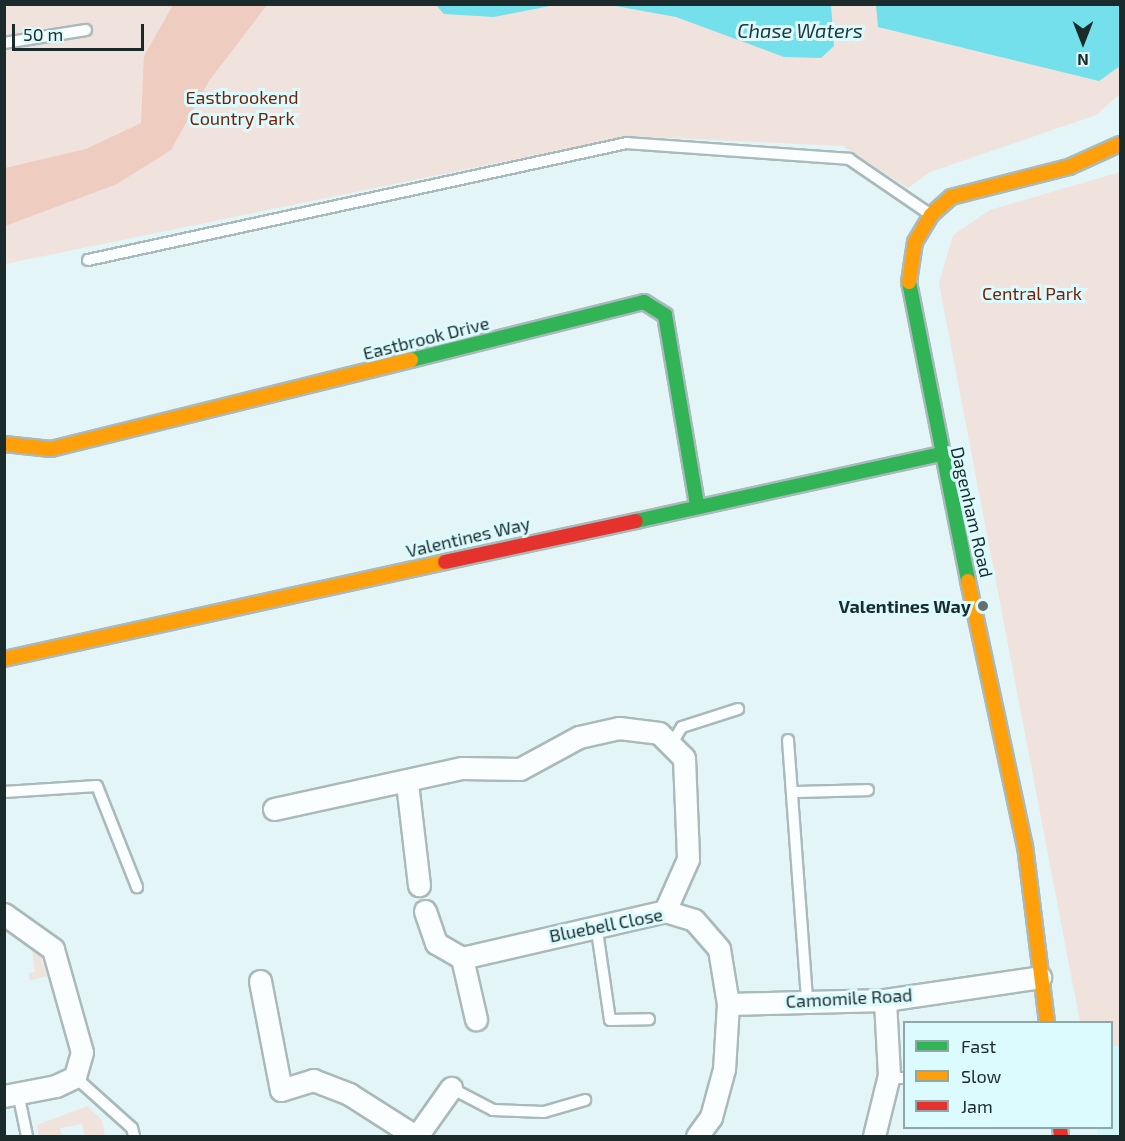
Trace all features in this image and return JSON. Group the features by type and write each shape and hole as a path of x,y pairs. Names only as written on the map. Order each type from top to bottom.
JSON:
{"street":[{"name":"Dagenham Road","path":"1047,1021 1025,846 940,454 909,280 915,242 931,215 965,191 1069,167 1120,144"},
{"name":"Eastbrook Drive","path":"4,444 51,449 644,302 665,315 698,504"},
{"name":"Valentines Way","path":"4,659 698,504 940,454"},
{"path":"274,809 407,783 462,768 520,770 579,737 619,728 659,733 684,758 688,859 665,910"},
{"path":"407,783 419,885"},
{"name":"Bluebell Close","path":"462,958 596,924 665,910 694,920 718,949 728,1004 724,1069 711,1117 697,1137"},
{"path":"425,911 436,943 462,958 476,1019"},
{"path":"4,914 53,949 82,1052 75,1077 11,1094"},
{"name":"Camomile Road","path":"728,1004 807,1000 885,1000 1040,977"},
{"path":"260,981 280,1090 313,1080 349,1094 416,1137 451,1088"},
{"path":"874,1137 896,1078 885,1000"}],"lane":[{"path":"4,43 86,30"},
{"path":"88,260 627,143 849,159 931,215"},
{"path":"671,745 682,727 738,709"},
{"path":"788,740 807,1000"},
{"path":"4,792 97,786 137,887"},
{"path":"792,792 868,790"},
{"path":"596,924 610,1020 649,1019"},
{"path":"75,1077 132,1128 134,1137"},
{"path":"451,1088 493,1110 544,1112 585,1100"},
{"path":"11,1094 27,1137"}],"shaded area":[{"path":"173,5 267,5 209,81 171,150 117,184 5,226 5,168 86,149 141,123 144,56"},
{"path":"1120,955 1120,1136 1097,1136 1097,1129 1113,1129 1112,1021"}],"green space":[{"name":"Eastbrookend Country Park","path":"4,5 1120,5 1120,94 1096,115 930,172 908,188 843,146 628,136 5,264"},
{"name":"Central Park","path":"1120,172 1120,1046 1113,1046 1113,1021 1080,1021 939,283 953,235 990,210"},
{"path":"38,946 47,976 30,980 29,973 35,972 32,950"},
{"path":"88,1106 102,1121 105,1136 85,1136 82,1124 60,1128 62,1136 39,1136 37,1125"}],"water":[{"path":"436,5 555,5 494,17 444,14"},
{"name":"Chase Waters","path":"610,5 831,5 834,46 821,58 784,57 676,17"},
{"path":"876,5 1120,5 1120,66 1099,81 878,27"}],"traffic: fast":[{"path":"909,282 968,581"},
{"path":"411,360 644,302 665,315 697,504"},
{"path":"636,521 940,454"}],"traffic: slow":[{"path":"909,282 915,242 931,215 951,197 1069,167 1120,144"},
{"path":"4,444 51,449 411,360"},
{"path":"4,659 445,562"},
{"path":"968,581 1025,846 1047,1021"}],"traffic: jam":[{"path":"445,562 636,521"},
{"path":"1060,1129 1061,1136"}],"place":[{"name":"Valentines Way","path":"983,606"}]}
